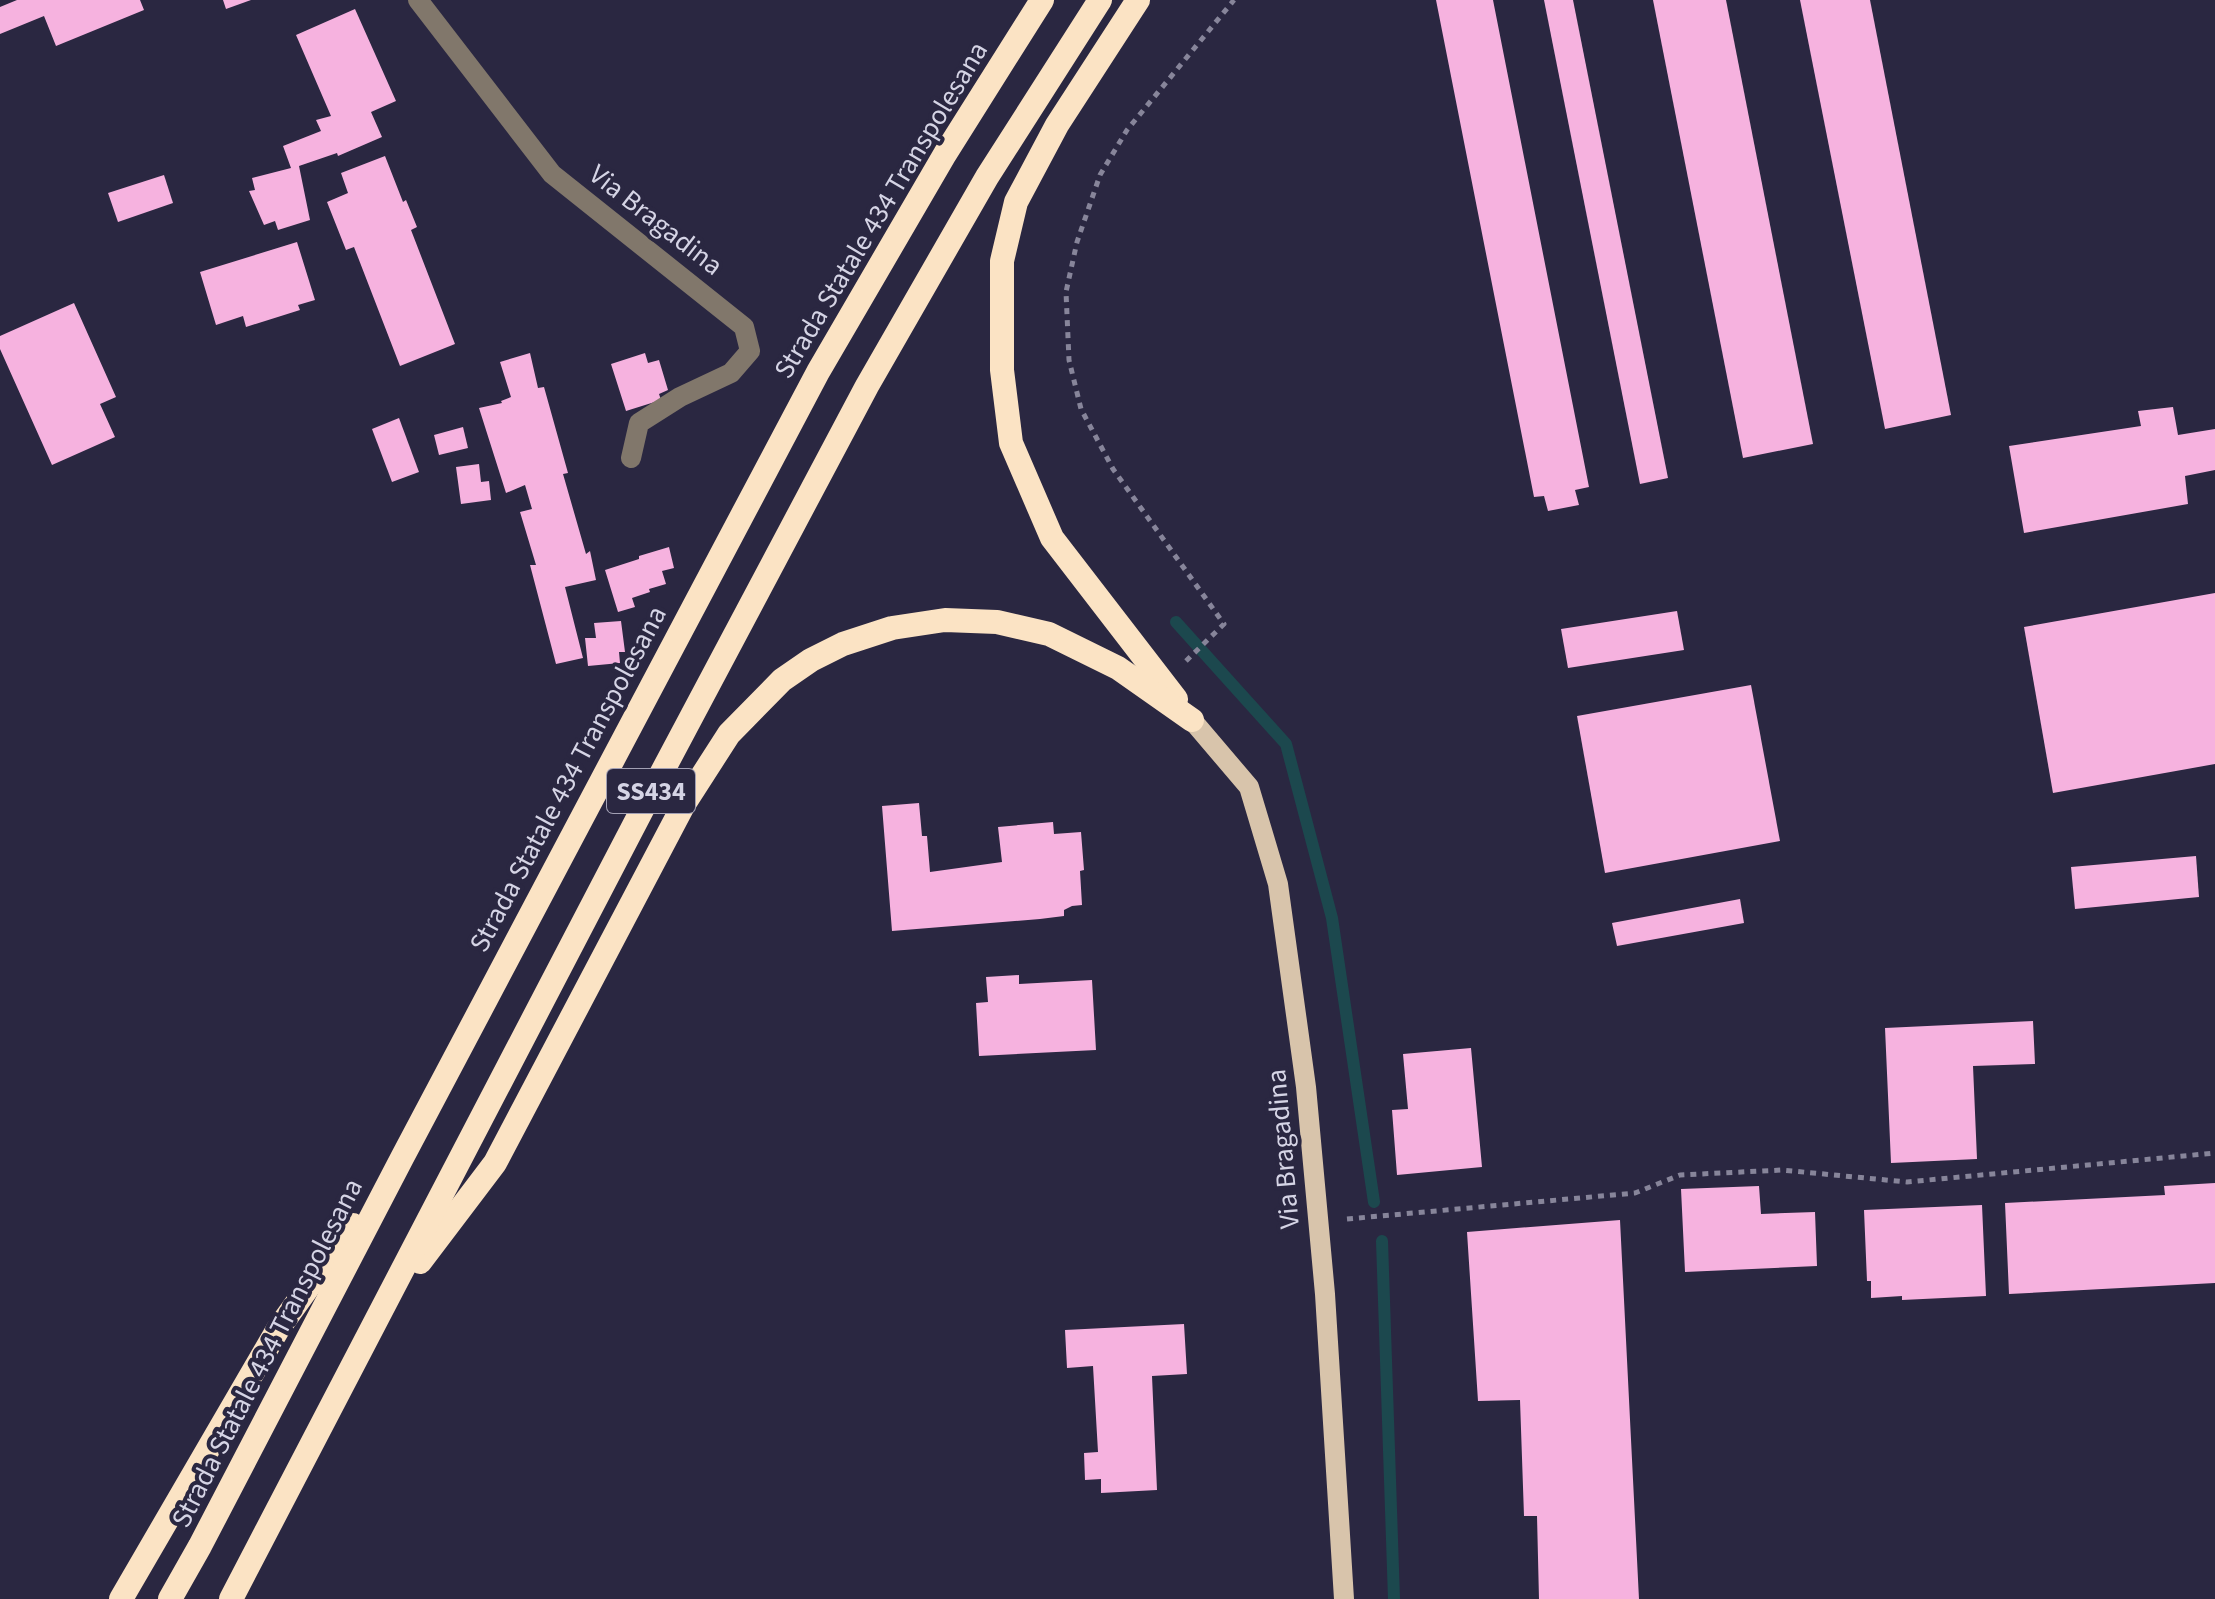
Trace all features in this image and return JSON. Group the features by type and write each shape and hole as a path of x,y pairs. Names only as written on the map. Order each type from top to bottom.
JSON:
{"highway":[{"name":"Strada Statale 434 Transpolesana","path":"170,1599 818,372 945,154 1042,0"},
{"name":"SS434","path":"231,1599 643,808 867,386 987,177 1100,0"},
{"path":"1138,0 1057,125 1016,202 1002,261 1002,370 1011,443 1052,538 1192,720"},
{"path":"378,1317 495,1163 684,804 729,734 782,680 811,660 843,644 892,628 945,620 997,622 1049,634 1118,668 1192,720"},
{"path":"121,1599 278,1329 402,1158"}],"main road":[{"name":"Via Bragadina","path":"1192,720 1249,787 1278,884 1304,1065 1319,1223 1344,1599"}],"street":[{"name":"Via Bragadina","path":"418,0 552,174 744,327 750,351 731,373 680,397 639,423 631,458"}],"path":[{"path":"1187,660 1224,624 1113,469 1081,409 1069,360 1066,292 1077,242 1100,175 1127,130 1234,0"},
{"path":"1319,1223 1635,1193 1680,1175 1782,1170 1907,1182 2215,1153"}],"building":[{"path":"17,0 140,0 144,10 56,46 44,16 0,34 0,7"},
{"path":"223,0 251,0 226,9"},
{"path":"1436,0 1493,0 1589,487 1575,490 1579,505 1548,511 1544,496 1534,497"},
{"path":"1544,0 1573,0 1668,478 1640,484"},
{"path":"1653,0 1726,0 1813,444 1743,458"},
{"path":"1800,0 1870,0 1951,415 1885,429"},
{"path":"355,9 396,101 371,112 382,137 338,156 337,153 299,166 310,220 278,230 275,221 264,225 249,191 255,190 252,178 291,168 283,146 321,131 316,120 331,116 296,35"},
{"path":"385,156 403,202 406,200 417,227 411,230 455,344 400,366 354,247 346,250 327,202 348,193 341,173"},
{"path":"164,175 173,203 118,222 108,193"},
{"path":"297,242 315,300 298,305 300,310 246,327 243,316 216,325 200,272"},
{"path":"74,303 116,397 100,404 115,437 52,465 0,349 0,336"},
{"path":"530,353 538,388 544,387 568,473 563,474 586,554 590,551 596,580 565,587 583,658 556,664 530,565 536,565 520,512 532,509 525,485 506,493 479,408 502,403 511,397 500,362"},
{"path":"645,353 648,363 659,360 668,390 659,394 661,400 626,411 611,364"},
{"path":"2173,407 2178,435 2215,429 2215,470 2185,476 2188,504 2024,533 2009,446 2141,426 2138,411"},
{"path":"399,418 419,472 392,482 372,429"},
{"path":"463,427 468,448 439,455 434,435"},
{"path":"479,464 481,482 489,481 491,500 461,504 456,467"},
{"path":"669,547 674,568 662,571 666,584 632,598 635,607 618,612 605,570"},
{"path":"2215,593 2215,764 2053,793 2024,627"},
{"path":"1677,611 1684,650 1568,668 1561,629"},
{"path":"621,621 625,652 619,652 620,663 588,666 585,638 596,638 594,623"},
{"path":"1751,685 1780,841 1605,873 1577,716"},
{"path":"919,803 922,836 927,836 930,872 1002,862 998,827 1053,822 1054,834 1081,832 1084,870 1080,871 1082,905 1064,910 1064,916 892,931 882,806"},
{"path":"2196,856 2199,897 2075,909 2071,867"},
{"path":"1740,899 1744,923 1617,946 1612,923"},
{"path":"1019,975 1019,984 1092,980 1096,1050 979,1056 976,1003 988,1002 986,977"},
{"path":"2033,1021 2035,1064 1973,1066 1977,1159 1891,1163 1885,1028"},
{"path":"1471,1048 1482,1167 1397,1175 1392,1110 1408,1109 1403,1054"},
{"path":"2215,1183 2215,1283 2009,1294 2005,1203 2165,1195 2164,1186"},
{"path":"1759,1186 1761,1214 1815,1212 1817,1266 1685,1272 1681,1189"},
{"path":"1982,1205 1986,1296 1902,1300 1902,1296 1871,1298 1871,1281 1867,1281 1864,1210"},
{"path":"1620,1220 1639,1599 1539,1599 1537,1516 1524,1516 1520,1400 1478,1401 1467,1232"},
{"path":"1184,1324 1187,1374 1152,1376 1157,1490 1101,1493 1101,1479 1085,1480 1084,1453 1098,1452 1093,1366 1067,1368 1065,1330"}],"waterway":[{"path":"1176,622 1286,744 1332,918 1374,1202"},
{"path":"1382,1241 1394,1599"}]}
